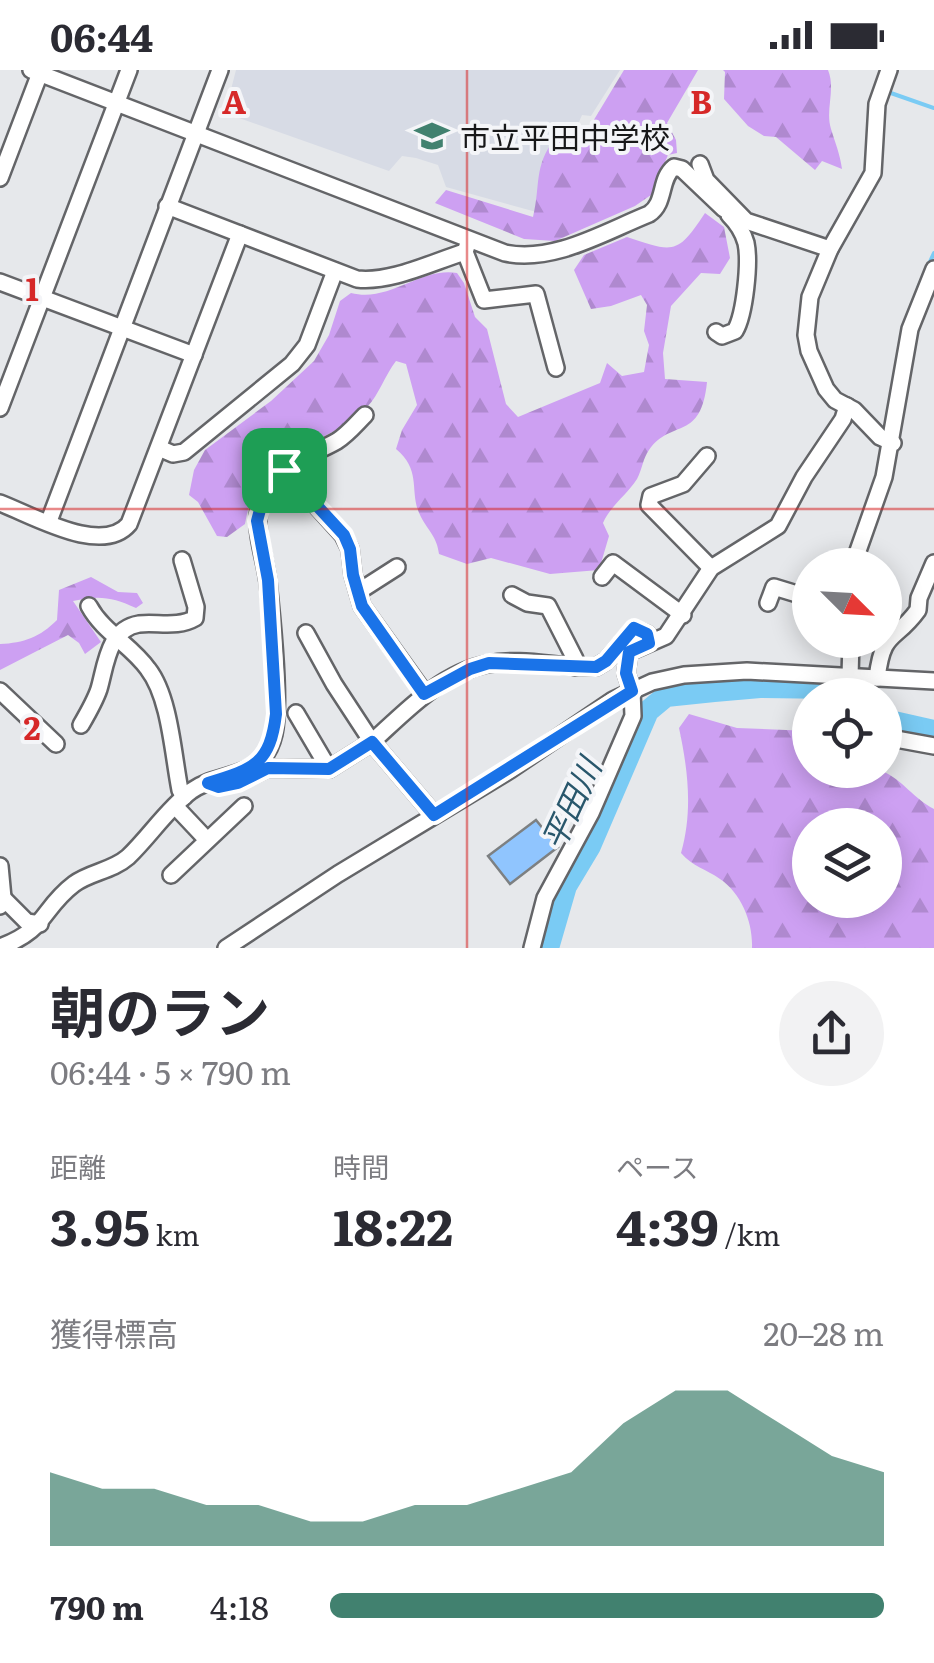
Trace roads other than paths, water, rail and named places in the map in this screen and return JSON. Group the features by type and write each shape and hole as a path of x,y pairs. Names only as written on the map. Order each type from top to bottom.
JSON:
{"street":[{"path":"0,408 129,70"},
{"path":"49,522 220,70"},
{"path":"878,70 881,88"},
{"path":"889,70 877,104 874,173 830,248 810,297 806,335 826,390 893,443"},
{"path":"0,178 35,72 467,246 527,258 575,244 656,210 668,172 674,167 682,169 755,226 830,248"},
{"path":"700,164 706,180 742,232 747,247 743,310 736,331 722,336 716,332"},
{"path":"167,206 369,281 467,246"},
{"path":"0,503 91,538 107,538 130,524 240,234"},
{"path":"467,246 484,300 536,294 556,368"},
{"path":"860,548 893,443 910,329 934,269"},
{"path":"159,448 173,454 184,452 292,364 307,345 335,271"},
{"path":"0,282 194,355"},
{"path":"532,948 545,898 592,813 632,716 632,691 626,673 629,652 666,636 711,568 778,526 804,477 843,419 847,406"},
{"path":"0,947 15,942 40,924 74,884 126,859 179,802 208,783 256,766 266,755 274,735 276,714 268,580 257,521 265,491 284,470 337,440 365,415"},
{"path":"707,456 682,484 651,496 649,505 711,568"},
{"path":"284,470 344,535 362,606 424,694"},
{"path":"81,725 99,690 116,638 136,624 186,623 195,618 196,607 182,560"},
{"path":"227,948 652,682 713,672 877,678 880,652 888,638 918,610 934,562"},
{"path":"602,577 613,563 682,615"},
{"path":"358,592 397,567"},
{"path":"768,603 774,587 792,592"},
{"path":"512,596 528,604 548,606 575,659 575,667"},
{"path":"88,606 152,672 165,704 179,802 207,840"},
{"path":"208,783 219,787 238,783 268,768 329,769 372,742 424,694 470,669 489,663 596,667 634,628 647,634 649,643"},
{"path":"306,633 372,742 434,815"},
{"path":"850,677 851,658"},
{"path":"902,679 934,681"},
{"path":"0,690 56,744"},
{"path":"296,714 329,769"},
{"path":"902,740 934,746"},
{"path":"171,876 244,806"},
{"path":"0,866 1,902 27,922 40,924"}],"waterway":[{"path":"888,92 934,108"},
{"path":"928,266 934,253"},
{"path":"918,288 924,275"},
{"name":"平田川","path":"548,948 566,886 590,846 648,711 666,696 792,687"},
{"name":"平田川","path":"902,724 934,731"}],"place":[{"name":"市立平田中学校","path":"432,136"}]}
